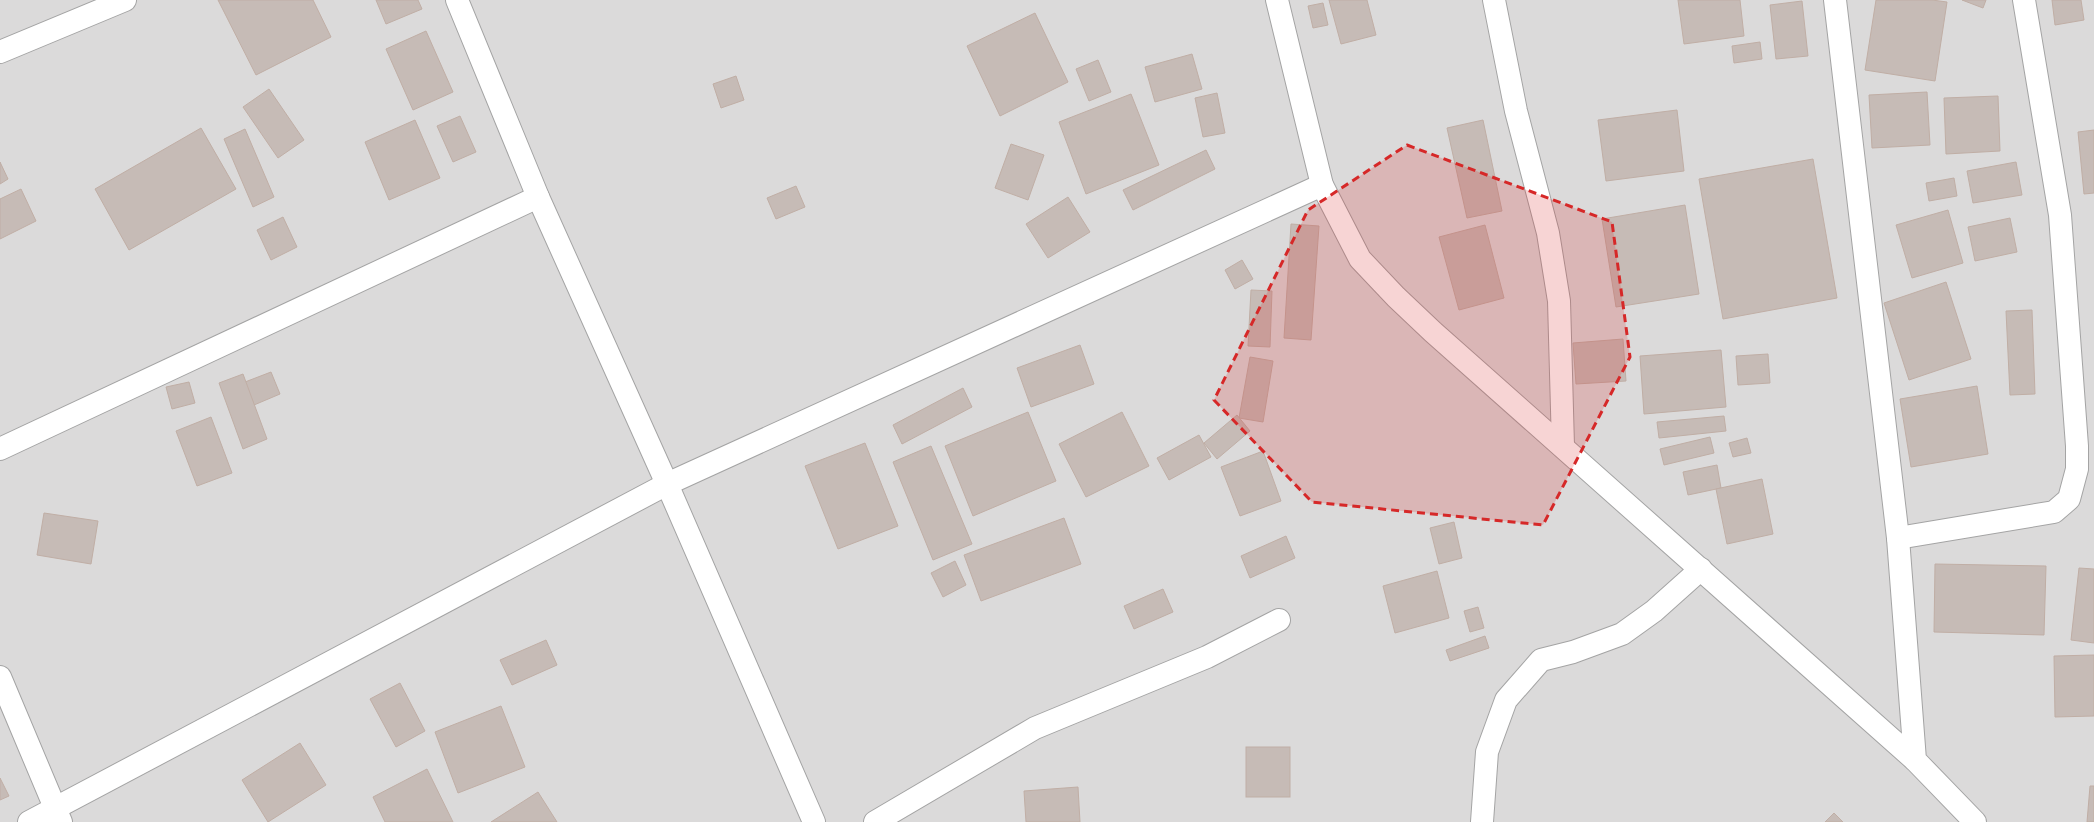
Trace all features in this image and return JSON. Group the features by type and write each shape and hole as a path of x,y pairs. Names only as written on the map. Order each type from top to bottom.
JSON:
{"street":[{"path":"0,52 126,0"},
{"path":"457,0 538,197 667,484 814,822"},
{"path":"1277,0 1322,185 1360,259 1396,297 1433,332 1915,760 1975,822"},
{"path":"1494,0 1516,111 1548,233 1559,301 1563,446"},
{"path":"1835,0 1898,538 1915,760"},
{"path":"1898,538 2054,512 2069,499 2077,470 2077,446 2060,215 2024,0"},
{"path":"29,822 58,815 667,484 1322,185"},
{"path":"0,449 538,197"},
{"path":"1482,822 1487,752 1506,700 1541,660 1573,652 1622,634 1654,611 1701,569"},
{"path":"875,822 1035,728 1207,657 1280,620"},
{"path":"0,677 58,815"}],"highlighted area":[{"path":"1407,145 1612,222 1630,357 1543,525 1312,502 1214,400 1308,210"}],"shaded area":[{"path":"0,0 2094,0 2094,822 0,822"}],"building":[{"path":"218,0 313,0 331,37 256,75"},
{"path":"376,0 418,0 422,9 386,24"},
{"path":"1329,0 1367,0 1376,35 1341,44"},
{"path":"1678,0 1740,0 1744,36 1684,44"},
{"path":"1876,0 1932,0 1947,2 1935,81 1865,70"},
{"path":"1962,0 1986,0 1983,8"},
{"path":"2052,0 2081,0 2084,20 2055,25"},
{"path":"1802,1 1808,56 1776,59 1770,5"},
{"path":"1323,3 1328,25 1313,28 1308,6"},
{"path":"1035,13 1068,82 1000,116 967,46"},
{"path":"426,31 453,92 413,110 386,49"},
{"path":"1760,42 1762,59 1734,63 1732,46"},
{"path":"1192,54 1202,89 1155,102 1145,67"},
{"path":"1098,60 1111,92 1089,101 1076,69"},
{"path":"736,76 744,100 721,108 713,84"},
{"path":"269,89 304,140 278,158 243,107"},
{"path":"1927,92 1930,145 1872,148 1869,95"},
{"path":"1217,93 1225,133 1203,137 1195,98"},
{"path":"1131,94 1159,165 1086,194 1059,122"},
{"path":"1998,96 2000,151 1946,154 1944,98"},
{"path":"1677,110 1684,171 1606,181 1598,120"},
{"path":"460,116 476,152 453,162 437,126"},
{"path":"415,120 440,178 389,200 365,142"},
{"path":"1483,120 1502,211 1467,218 1447,128"},
{"path":"201,128 236,189 129,250 95,189"},
{"path":"245,129 274,197 253,207 224,139"},
{"path":"2094,130 2094,193 2084,194 2078,132"},
{"path":"1011,144 1044,155 1028,200 995,188"},
{"path":"1206,150 1215,169 1133,210 1123,190"},
{"path":"1813,159 1837,298 1723,319 1699,179"},
{"path":"0,162 8,179 0,184"},
{"path":"2016,162 2022,195 1973,203 1967,171"},
{"path":"1954,178 1957,196 1929,201 1926,183"},
{"path":"796,186 805,207 776,219 767,198"},
{"path":"21,189 36,221 0,239 0,199"},
{"path":"1068,197 1090,232 1048,258 1026,224"},
{"path":"1685,205 1699,294 1616,307 1602,219"},
{"path":"1948,210 1963,263 1912,278 1896,225"},
{"path":"283,217 297,247 271,260 257,230"},
{"path":"2010,218 2017,252 1975,261 1968,227"},
{"path":"1291,224 1319,226 1311,340 1284,338"},
{"path":"1485,225 1504,298 1459,310 1439,237"},
{"path":"1242,260 1253,279 1235,289 1225,270"},
{"path":"1946,282 1971,359 1909,380 1884,303"},
{"path":"1251,290 1272,291 1270,347 1248,346"},
{"path":"2032,310 2035,394 2010,395 2006,311"},
{"path":"1623,339 1626,381 1576,384 1573,343"},
{"path":"1080,345 1094,384 1031,407 1017,368"},
{"path":"1721,350 1726,407 1644,414 1640,356"},
{"path":"1768,354 1770,383 1738,385 1736,356"},
{"path":"1250,357 1273,361 1263,422 1239,418"},
{"path":"271,372 280,394 254,405 245,382"},
{"path":"243,374 267,439 243,449 219,383"},
{"path":"189,382 195,403 172,409 166,387"},
{"path":"1977,386 1988,454 1911,467 1900,399"},
{"path":"963,388 972,407 902,444 893,425"},
{"path":"1028,412 1056,481 973,516 945,446"},
{"path":"1122,412 1149,466 1086,497 1059,444"},
{"path":"1237,415 1250,431 1217,459 1204,443"},
{"path":"1724,416 1726,431 1659,438 1657,422"},
{"path":"211,417 232,473 197,486 176,431"},
{"path":"1199,435 1211,457 1169,480 1157,458"},
{"path":"1710,437 1714,453 1664,465 1660,449"},
{"path":"1747,438 1751,453 1733,457 1729,443"},
{"path":"865,443 898,526 838,549 805,466"},
{"path":"931,446 972,544 933,560 893,462"},
{"path":"1263,451 1281,501 1240,516 1221,467"},
{"path":"1717,465 1721,488 1688,495 1683,472"},
{"path":"1762,479 1773,534 1727,544 1716,489"},
{"path":"44,513 98,521 91,564 37,555"},
{"path":"1064,518 1081,564 981,601 964,555"},
{"path":"1454,522 1462,558 1439,564 1430,528"},
{"path":"1286,536 1295,558 1250,578 1241,556"},
{"path":"955,561 966,585 943,597 931,573"},
{"path":"1935,564 2046,566 2044,635 1934,632"},
{"path":"2079,568 2094,569 2094,643 2071,640"},
{"path":"1437,571 1449,618 1395,633 1383,586"},
{"path":"1163,589 1173,612 1134,629 1124,606"},
{"path":"1478,607 1484,628 1470,632 1464,611"},
{"path":"1485,636 1489,648 1450,661 1446,650"},
{"path":"546,640 557,665 512,685 500,660"},
{"path":"2094,655 2094,716 2055,717 2054,656"},
{"path":"400,683 425,731 396,747 370,699"},
{"path":"501,706 525,767 458,793 435,732"},
{"path":"300,743 326,785 268,822 242,780"},
{"path":"1246,747 1290,747 1290,797 1246,797"},
{"path":"427,769 453,822 385,822 373,797"},
{"path":"0,778 9,796 0,800"},
{"path":"2090,786 2094,786 2094,822 2087,822"},
{"path":"1078,787 1080,822 1026,822 1024,791"},
{"path":"538,792 557,822 491,822"},
{"path":"1834,813 1843,822 1825,822"}]}
